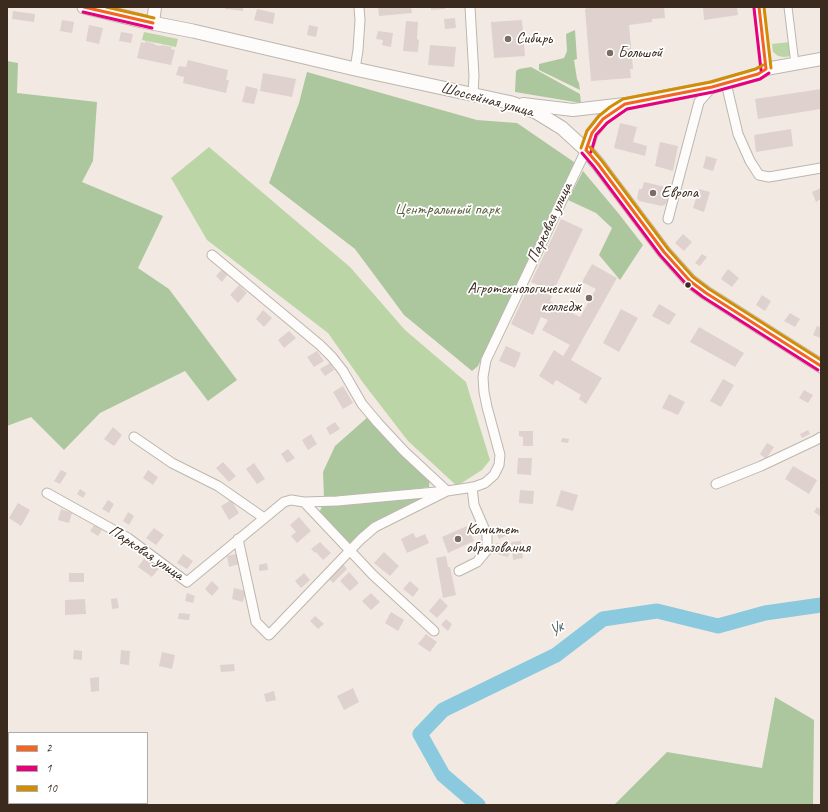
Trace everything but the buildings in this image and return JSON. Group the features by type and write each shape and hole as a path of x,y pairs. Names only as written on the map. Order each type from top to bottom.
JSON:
{"main road":[{"name":"Шоссейная улица","path":"84,7 512,103 536,112 562,128 586,150 664,252 690,281 706,293 821,366"}],"street":[{"path":"153,23 155,7"},
{"path":"354,68 358,50 360,20 359,7"},
{"path":"470,7 474,76 473,94"},
{"path":"759,7 766,69"},
{"path":"788,7 795,64"},
{"path":"512,103 573,110 625,104 712,87 758,74 766,69 821,59"},
{"path":"726,83 738,134 750,161 759,175 769,177 821,168"},
{"path":"668,219 699,102 712,87"},
{"path":"586,150 592,133 603,119 625,104"},
{"name":"Парковая улица","path":"47,493 128,538 187,582 284,502 291,500 304,502 337,501 447,492 485,483 494,475 499,465 500,455 484,392 483,376 486,360 586,150"},
{"path":"212,255 332,356 343,371 362,404 378,424 447,492"},
{"path":"134,437 172,463 218,486 264,518"},
{"path":"716,484 761,466 821,437"},
{"path":"459,570 477,562 487,550 487,535 474,504 472,487"},
{"name":"Парковая улица","path":"238,539 256,622 269,635 361,539 376,527 447,492"},
{"path":"304,502 373,575 434,631"}],"green space":[{"path":"575,30 577,59 574,60 580,90 539,70 539,64 564,58 567,51 566,34"},
{"path":"144,32 178,39 176,47 142,40"},
{"path":"790,42 792,56 778,56 773,52 772,44"},
{"path":"7,61 18,63 17,93 97,102 93,161 82,182 163,216 138,268 169,289 237,380 208,401 185,371 100,413 64,450 31,417 7,426"},
{"path":"531,67 580,94 581,103 515,92 516,71"},
{"name":"Центральный парк","path":"307,72 477,120 517,123 574,162 574,166 478,366 472,371 404,315 355,249 269,183 299,103"},
{"path":"209,147 350,267 405,330 466,382 490,460 482,470 457,486 408,441 364,384 328,333 207,240 171,178"},
{"path":"583,171 643,245 620,280 599,255 612,228 596,213 568,200"},
{"path":"369,416 430,477 429,487 369,495 324,498 323,472 335,446"},
{"path":"428,496 350,548 319,513 323,504"},
{"path":"775,697 814,720 813,805 614,805 667,752 762,768"}],"waterway":[{"name":"Ук","path":"478,805 443,775 420,734 443,710 556,655 603,619 657,611 718,626 765,613 821,605"}],"transit line":[{"name":"2","path":"84,7 153,23"},
{"name":"10","path":"106,7 154,18"},
{"name":"2","path":"759,7 766,69"},
{"name":"10","path":"764,7 771,68"},
{"name":"1","path":"754,8 761,70"},
{"name":"1","path":"83,12 152,28"},
{"name":"10","path":"581,148 587,131 599,116 623,99 711,82 756,69 763,65"},
{"name":"2","path":"586,150 592,133 603,119 625,104 712,87 758,74 766,69"},
{"name":"1","path":"591,152 596,135 607,123 627,109 713,92 760,79 769,73"},
{"name":"10","path":"590,147 668,249 693,277 709,289 821,360"},
{"name":"2","path":"586,150 664,252 690,281 706,293 821,366"},
{"name":"1","path":"582,153 660,255 687,285 703,297 818,370"}],"place":[{"name":"Сибирь","path":"508,39"},
{"name":"Большой","path":"610,53"},
{"name":"Европа","path":"653,193"},
{"name":"Агротехнологический колледж","path":"589,298"},
{"name":"Комитет образования","path":"458,539"}]}
